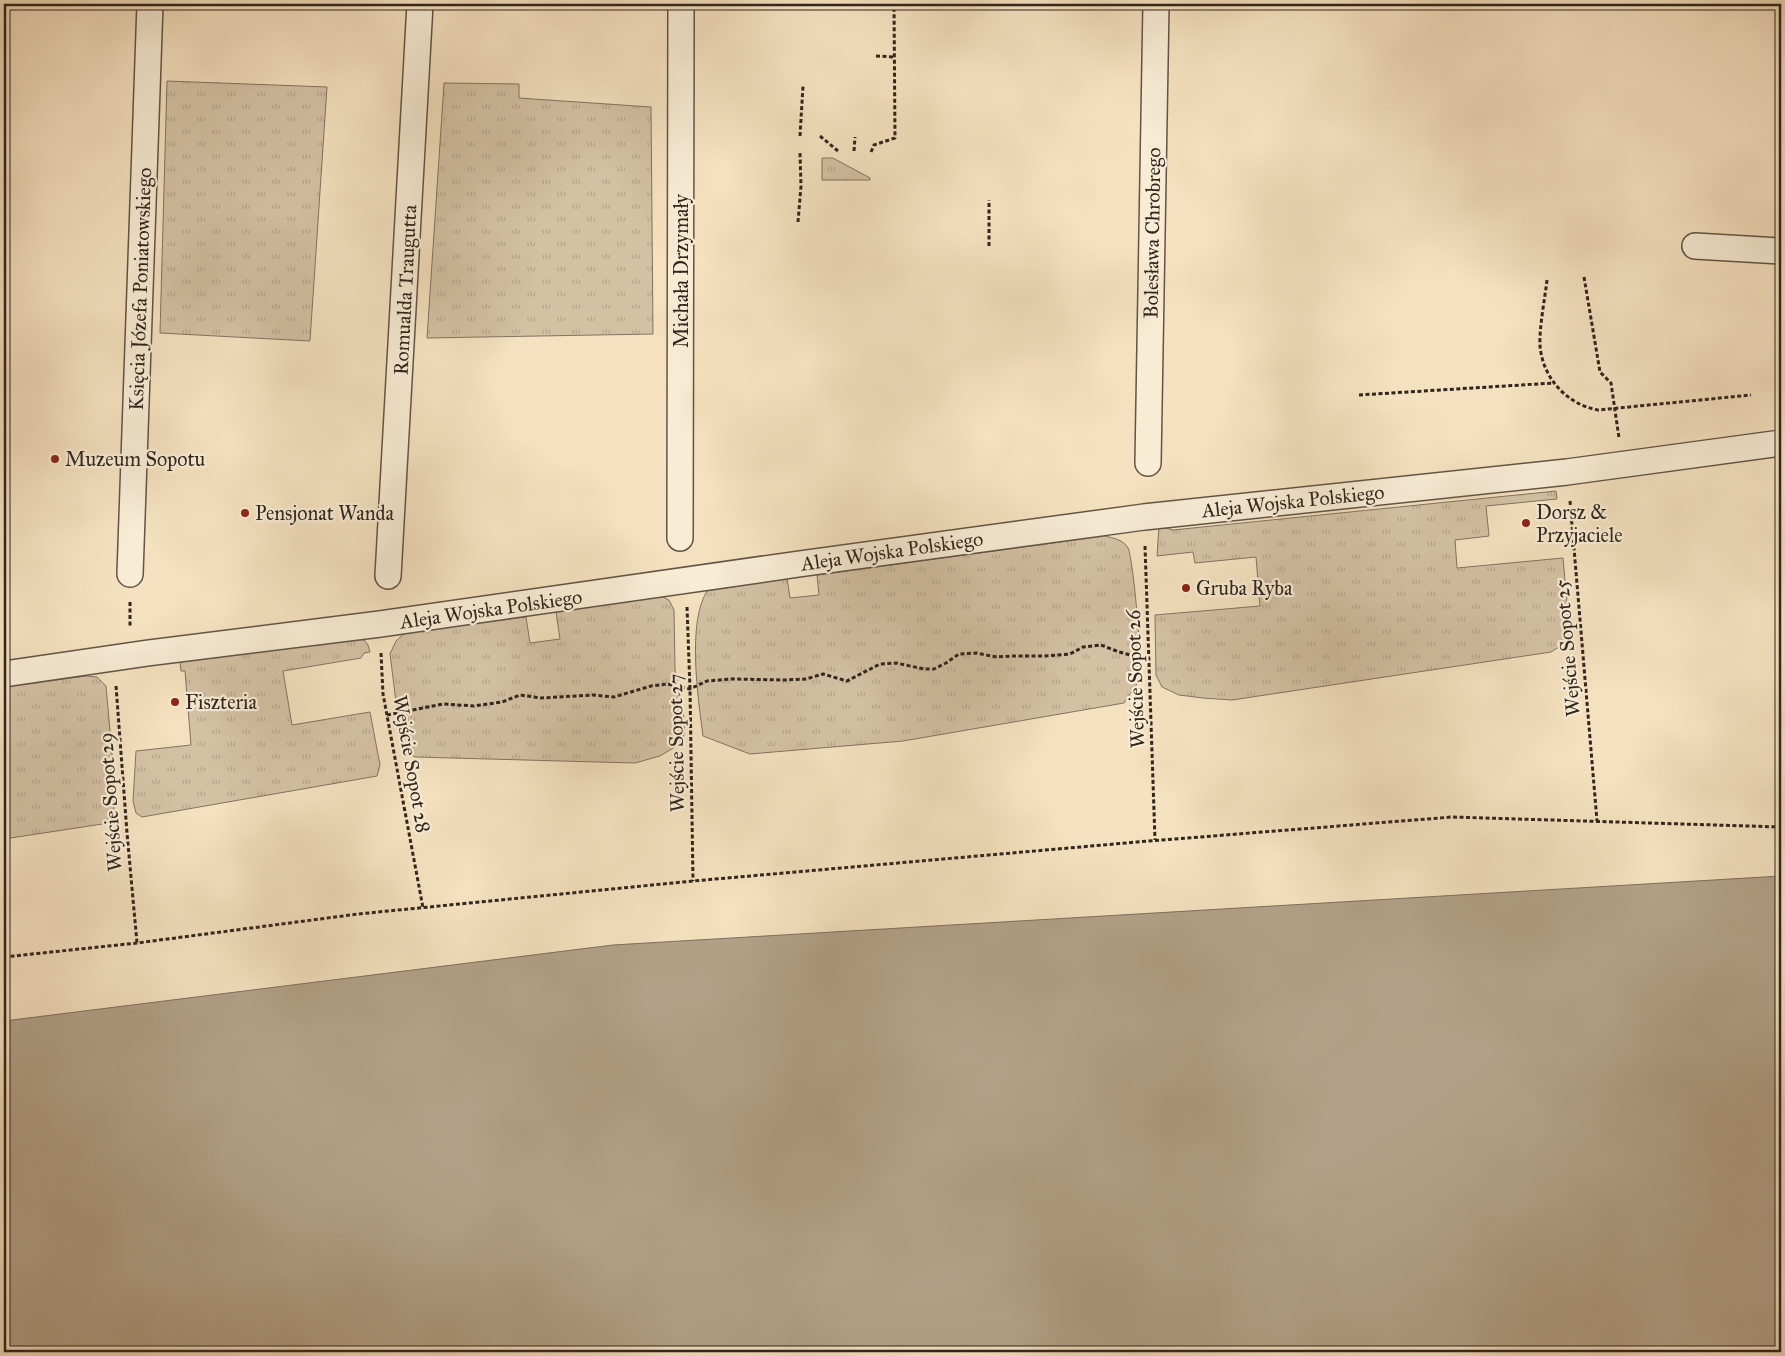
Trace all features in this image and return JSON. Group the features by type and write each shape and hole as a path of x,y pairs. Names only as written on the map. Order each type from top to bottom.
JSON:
{"street":[{"name":"Księcia Józefa Poniatowskiego","path":"130,574 150,4"},
{"name":"Romualda Traugutta","path":"388,576 420,4"},
{"name":"Michała Drzymały","path":"680,538 681,4"},
{"name":"Bolesława Chrobrego","path":"1148,463 1156,4"},
{"path":"1695,246 1781,251"},
{"name":"Aleja Wojska Polskiego","path":"4,674 380,624 1144,517 1567,472 1781,442"}],"path":[{"path":"871,152 874,145 895,138 894,4"},
{"path":"876,56 894,57"},
{"path":"800,136 803,86"},
{"path":"820,136 838,151"},
{"path":"854,152 855,137"},
{"path":"798,222 801,186 800,153"},
{"path":"989,200 989,246"},
{"path":"1584,277 1600,372 1611,383 1618,427"},
{"path":"1547,280 1540,345 1544,366 1554,383 1565,396 1584,408 1598,410 1751,396"},
{"path":"1359,395 1554,383"},
{"name":"Wejście Sopot 25","path":"1567,472 1597,821"},
{"name":"Wejście Sopot 26","path":"1144,517 1155,840"},
{"path":"130,574 130,636"},
{"name":"Wejście Sopot 27","path":"687,604 694,881"},
{"name":"Wejście Sopot 28","path":"380,624 383,694 424,908"},
{"path":"387,715 443,704 474,706 502,702 520,696 541,698 593,695 614,697 651,686 668,684 690,689 708,681 732,679 806,679 823,674 847,681 880,664 896,663 924,669 934,669 959,654 976,653 997,658 1044,656 1070,654 1083,647 1101,645 1150,660"},
{"name":"Wejście Sopot 29","path":"114,658 137,943"},
{"path":"4,957 137,943 358,914 694,881 1155,840 1452,817 1781,827"}],"green space":[{"path":"167,81 327,87 310,341 160,333"},
{"path":"444,83 519,84 519,98 651,107 653,334 427,338"},
{"path":"822,158 833,158 870,178 870,180 822,180"},
{"path":"1556,491 1557,499 1486,506 1489,536 1455,540 1457,568 1563,558 1569,625 1562,645 1551,652 1232,700 1179,695 1162,687 1156,675 1155,615 1260,606 1256,557 1195,563 1193,552 1157,556 1159,526 1173,530"},
{"path":"1105,536 1121,541 1128,548 1135,590 1141,670 1135,687 1124,703 903,741 750,754 703,736 697,682 696,641 697,622 707,591 787,578 790,598 819,595 817,575"},
{"path":"661,596 669,600 674,610 675,670 685,724 683,742 660,756 635,763 415,757 402,750 390,654 396,641 406,632 526,617 530,643 560,639 556,612"},
{"path":"358,639 364,640 370,652 364,653 361,658 283,671 292,725 370,712 380,765 377,776 142,817 136,813 133,801 136,751 191,745 185,671 181,671 180,662"},
{"path":"86,676 97,677 106,686 114,777 114,812 109,823 4,839 4,687"}],"shaded area":[{"path":"1781,876 1781,1352 4,1352 4,1021 613,945"}],"place":[{"name":"Muzeum Sopotu","path":"55,459"},
{"name":"Pensjonat Wanda","path":"245,513"},
{"name":"Dorsz & Przyjaciele","path":"1526,523"},
{"name":"Gruba Ryba","path":"1186,588"},
{"name":"Fiszteria","path":"175,702"}]}
